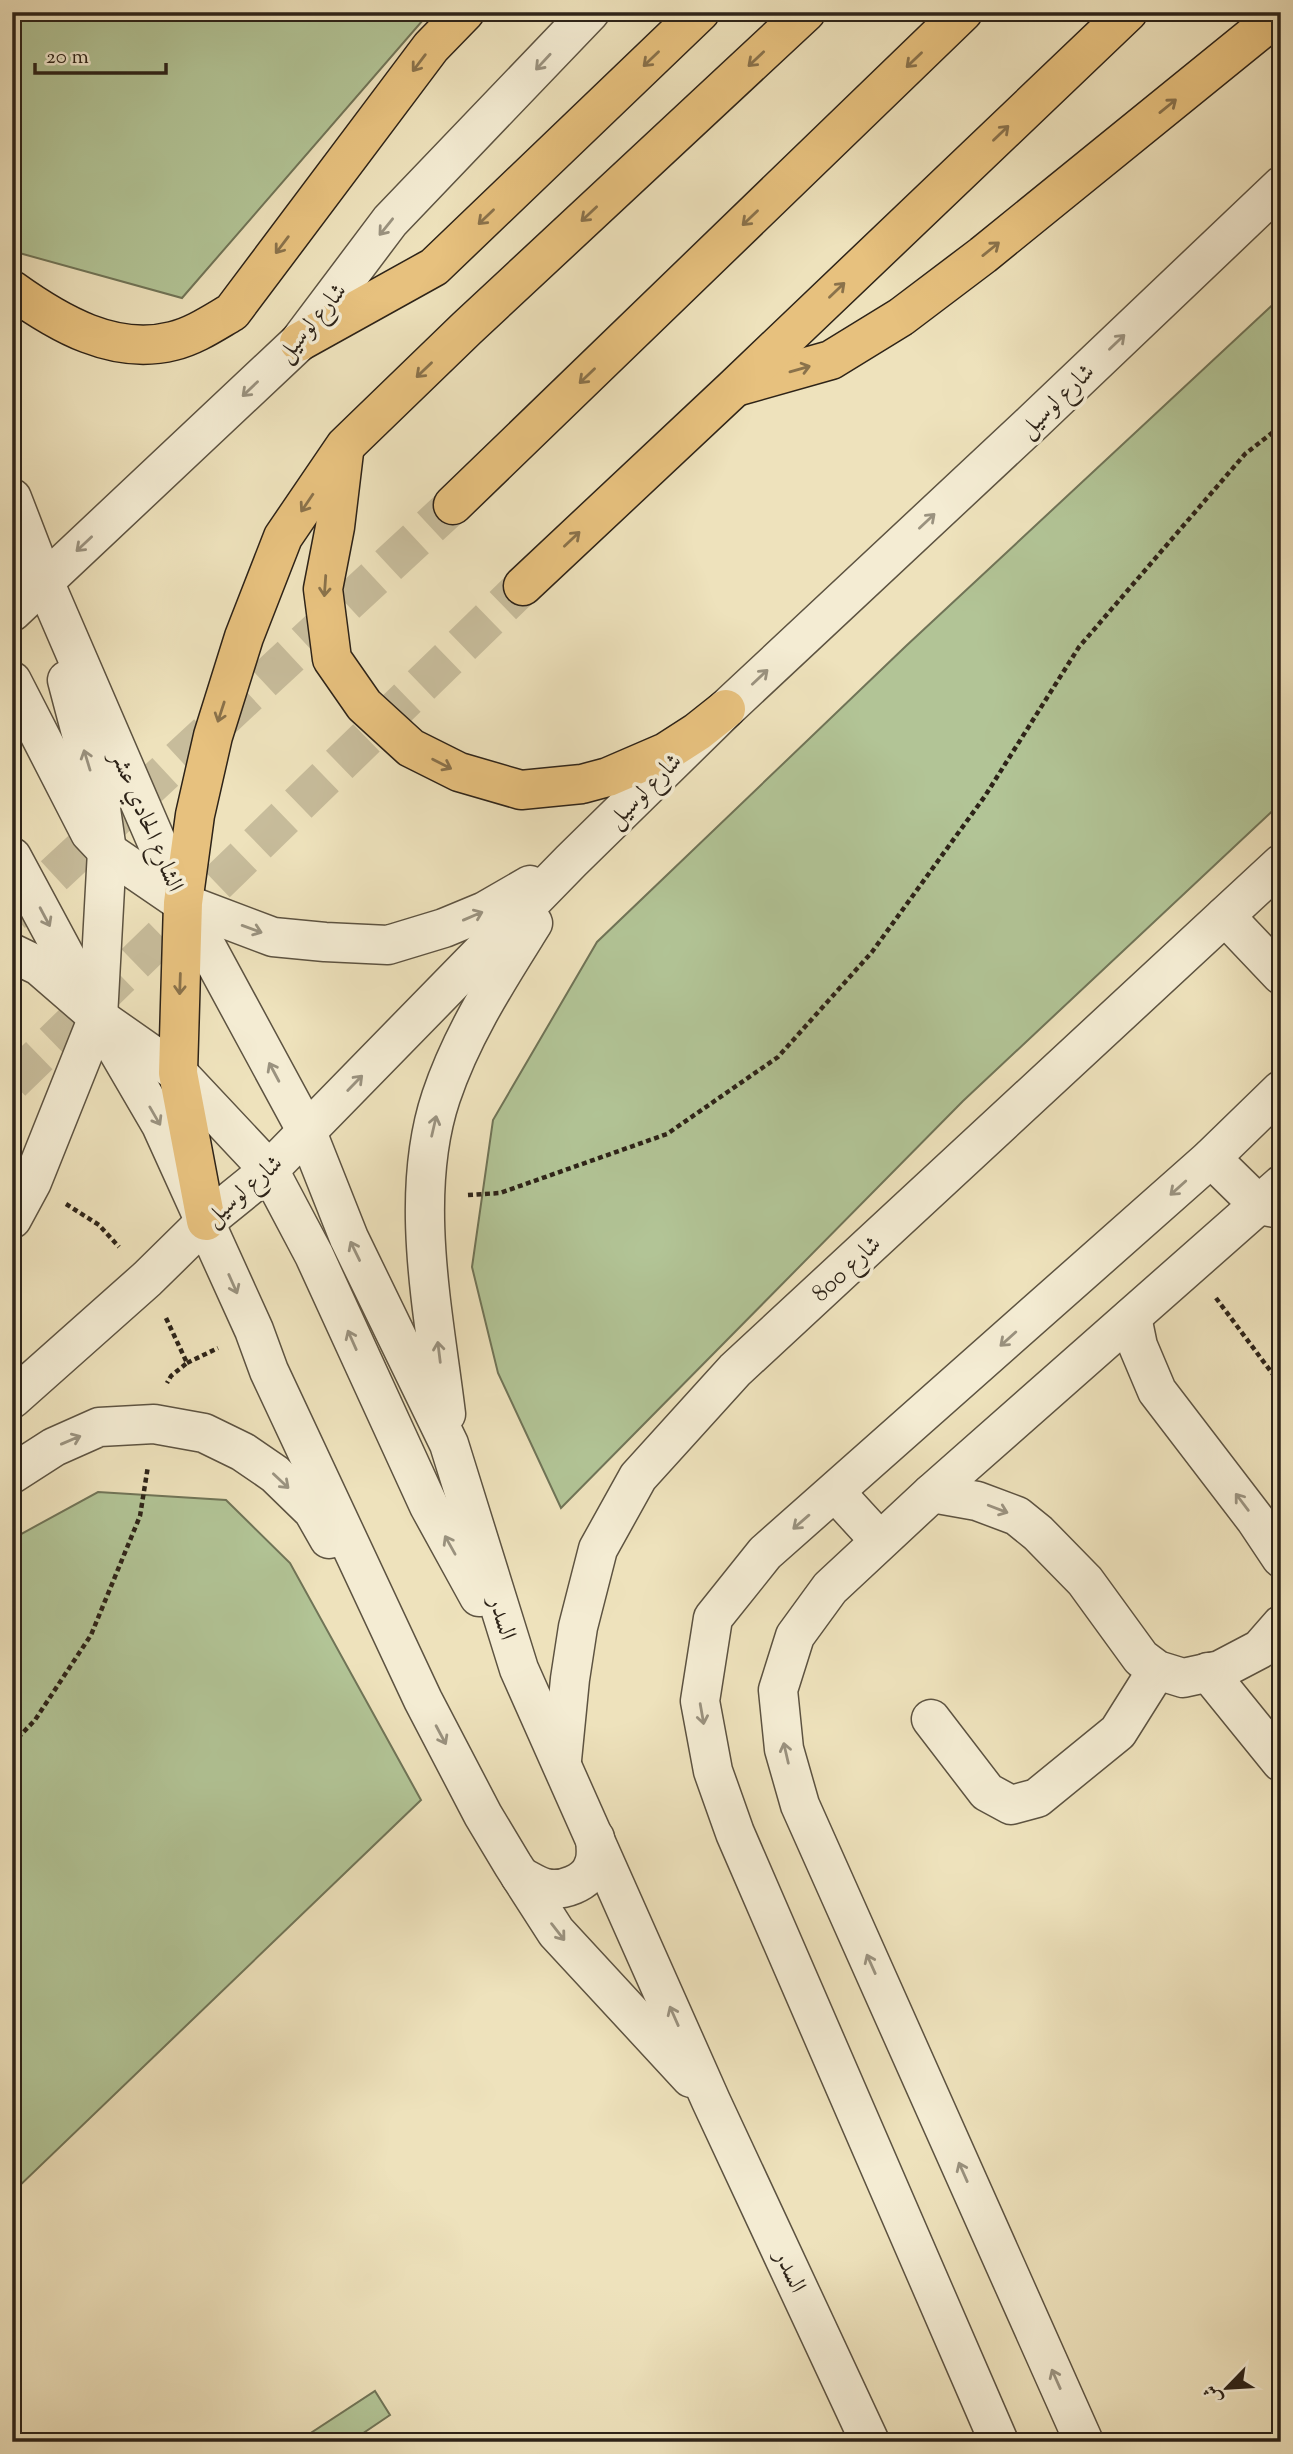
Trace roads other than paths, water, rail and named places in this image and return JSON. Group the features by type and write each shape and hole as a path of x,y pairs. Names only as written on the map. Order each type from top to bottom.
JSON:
{"highway":[{"path":"12,290 43,312 73,328 116,342 147,345 172,342 190,336 232,312 431,47 465,12"},
{"path":"299,342 434,267 700,12"},
{"path":"206,1222 178,1073 183,903 195,816 213,736 244,638 283,537 345,446 467,328 806,12"},
{"path":"453,505 963,12"},
{"path":"523,586 1128,12"},
{"path":"734,388 831,360 901,317 982,255 1281,13"},
{"path":"345,446 335,527 323,589 332,659 364,705 411,748 459,772 521,790 582,784 608,777 666,752 726,709"}],"street":[{"name":"شارع لوسيل","path":"12,612 299,342 390,222 590,12"},
{"name":"شارع لوسيل","path":"12,1399 147,1279 206,1222 270,1170 571,861 726,709 1281,186"},
{"name":"الشارع الحادي عشر","path":"12,498 44,581 183,903 307,1132"},
{"path":"12,1219 32,1182 98,1017 107,851 102,808 83,748 44,581"},
{"path":"12,681 90,833 107,851 183,903 273,937 325,943 388,944 444,928 485,911 571,861"},
{"path":"12,857 160,1125 206,1222"},
{"path":"449,1444 425,1230 429,1148 440,1099 456,1057 485,999 571,861"},
{"name":"شارع 800","path":"562,1762 578,1627 598,1549 638,1477 736,1370 1281,864"},
{"path":"1226,916 1281,975"},
{"path":"12,953 39,966 98,1017 178,1073 270,1170 314,1255 429,1506 519,1669"},
{"path":"999,2442 735,1833 713,1771 700,1701 713,1618 765,1553 836,1493 1211,1158 1281,1090"},
{"name":"السدر","path":"307,1132 349,1238 449,1444 519,1669 711,2101 870,2442"},
{"path":"1084,2442 800,1805 784,1749 778,1690 795,1636 830,1588 879,1540 1190,1263 1274,1200 1211,1158"},
{"name":"السدر","path":"206,1222 270,1371 423,1700 483,1815 556,1932 711,2101"},
{"path":"1132,1317 1138,1346 1157,1391 1255,1518 1281,1558"},
{"path":"12,1474 54,1447 99,1427 154,1423 204,1433 243,1452 275,1474 313,1511 423,1700"},
{"path":"836,1493 879,1540"},
{"path":"932,1493 978,1501 1017,1516 1038,1533 1085,1581 1141,1658 1157,1670 1183,1678 1220,1670 1277,1640"},
{"path":"931,1719 987,1792 1011,1805 1037,1798 1118,1732 1157,1670"},
{"path":"1208,1672 1281,1762"},
{"path":"520,1876 544,1888 556,1889 572,1885 585,1878 593,1868 595,1839"}],"tunnel":[{"path":"12,914 453,505"},
{"path":"12,1082 523,586"}]}
